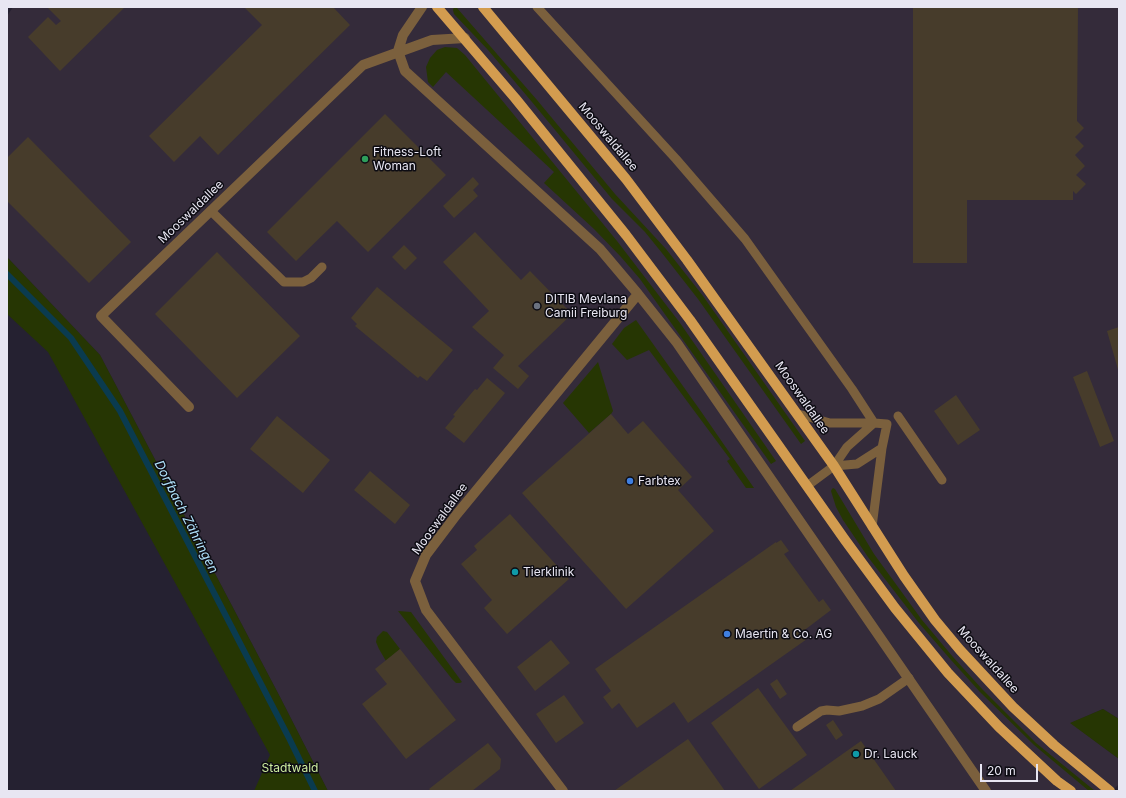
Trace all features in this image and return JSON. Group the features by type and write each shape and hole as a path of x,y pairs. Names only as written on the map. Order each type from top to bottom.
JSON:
{"main road":[{"path":"437,7 520,104 626,235 690,320 890,602 948,673 999,728 1071,791"},
{"name":"Mooswaldallee","path":"483,7 626,179 687,260 834,466 872,527 936,620 960,650 1013,707 1054,745 1110,791"}],"street":[{"path":"422,7 403,35 398,51 405,71 600,249 638,294 676,343 986,791"},
{"name":"Mooswaldallee","path":"189,407 101,316 363,65 398,51 432,40 464,38"},
{"name":"Mooswaldallee","path":"563,791 426,610 416,581 426,555 457,514 638,294"}],"lane":[{"path":"537,7 676,160 745,239 852,388 874,423"},
{"path":"211,211 284,282 303,282 311,278 322,267"},
{"path":"798,414 830,423 887,424 882,448 872,527"},
{"path":"898,416 942,480"},
{"path":"807,486 834,466 847,447 874,423"},
{"path":"834,466 857,464 882,448"},
{"path":"797,727 821,712 827,710 839,711 862,706 880,699 909,678"}],"shaded area":[{"path":"13,7 1119,7 1119,719 1103,709 1071,723 1119,759 1119,784 1112,791 328,791 100,355 7,257 7,16"}],"green space":[{"path":"454,7 457,8 537,100 615,194 666,249 703,296 805,441 801,444 698,299 662,253 645,232 612,199 488,50 454,14"},
{"path":"445,47 457,48 465,55 617,241 680,323 776,461 771,464 640,279 594,229 544,183 554,172 446,72 433,87 428,82 426,67 430,58 437,50"},
{"name":"Stadtwald","path":"7,257 100,355 328,791 254,791 270,755 48,352 7,314"},
{"path":"636,320 754,488 746,488 727,461 730,459 649,350 627,360 612,344 624,328"},
{"path":"598,362 613,411 589,433 563,403"},
{"path":"833,488 874,554 922,620 953,657 982,689 1036,743 1095,791 1089,791 1034,745 980,692 919,623 868,557 843,520 836,507 831,491"},
{"path":"398,611 411,612 462,682 456,683 452,679"},
{"path":"383,631 387,632 400,649 386,661 376,642 377,637"},
{"path":"1103,709 1119,719 1119,759 1070,723"}],"building":[{"path":"47,7 125,7 60,71 28,37 48,17 56,25 61,21"},
{"path":"244,7 333,7 350,25 218,155 200,136 174,162 149,136 262,25"},
{"path":"913,7 1078,7 1077,121 1084,128 1075,137 1084,146 1075,155 1085,166 1076,175 1086,184 1076,194 1073,191 1073,200 967,200 967,263 913,263"},
{"path":"385,114 446,175 368,252 337,221 296,261 267,232"},
{"path":"28,137 131,242 89,283 7,201 7,158"},
{"path":"473,177 479,184 473,190 478,196 454,218 443,206"},
{"path":"475,232 521,280 530,271 572,314 518,366 529,376 518,389 493,368 504,355 472,327 489,311 443,262"},
{"path":"404,245 417,258 405,270 392,257"},
{"path":"217,252 300,336 237,398 155,314"},
{"path":"377,287 453,350 427,381 420,376 418,378 355,326 357,324 351,318"},
{"path":"1119,327 1119,373 1107,331"},
{"path":"1087,371 1114,441 1100,447 1073,377"},
{"path":"487,378 505,393 464,443 445,428 455,416 453,415 475,389 477,390"},
{"path":"956,395 980,430 958,445 934,411"},
{"path":"611,414 628,434 643,421 692,477 678,490 714,531 626,609 522,493"},
{"path":"277,416 330,460 303,493 250,449"},
{"path":"370,471 410,505 395,524 354,490"},
{"name":"Tierklinik","path":"510,514 569,579 507,634 484,608 492,600 461,564 477,550 474,546"},
{"path":"781,540 789,551 784,554 819,602 823,599 831,610 802,632 807,639 688,723 674,702 637,728 619,703 612,709 603,697 611,691 595,669 776,542"},
{"path":"551,640 570,663 535,691 517,667"},
{"path":"400,649 456,720 406,759 362,704 387,684 375,669"},
{"path":"777,679 787,694 780,699 770,684"},
{"path":"758,688 807,755 759,789 711,723"},
{"path":"564,695 584,723 556,743 536,714"},
{"path":"833,720 843,735 836,740 826,725"},
{"path":"688,739 725,791 614,791 638,774"},
{"name":"Dr. Lauck","path":"861,741 896,791 790,791"},
{"path":"488,743 501,759 500,769 472,791 431,791 429,789"}],"waterway":[{"name":"Dorfbach Zähringen","path":"7,274 71,338 120,411 315,791"}],"place":[{"name":"Fitness-Loft Woman","path":"365,159"},
{"name":"DITIB Mevlana Camii Freiburg","path":"537,306"},
{"name":"Farbtex","path":"630,481"},
{"name":"Tierklinik","path":"515,572"},
{"name":"Maertin & Co. AG","path":"727,634"},
{"name":"Dr. Lauck","path":"856,754"}]}
